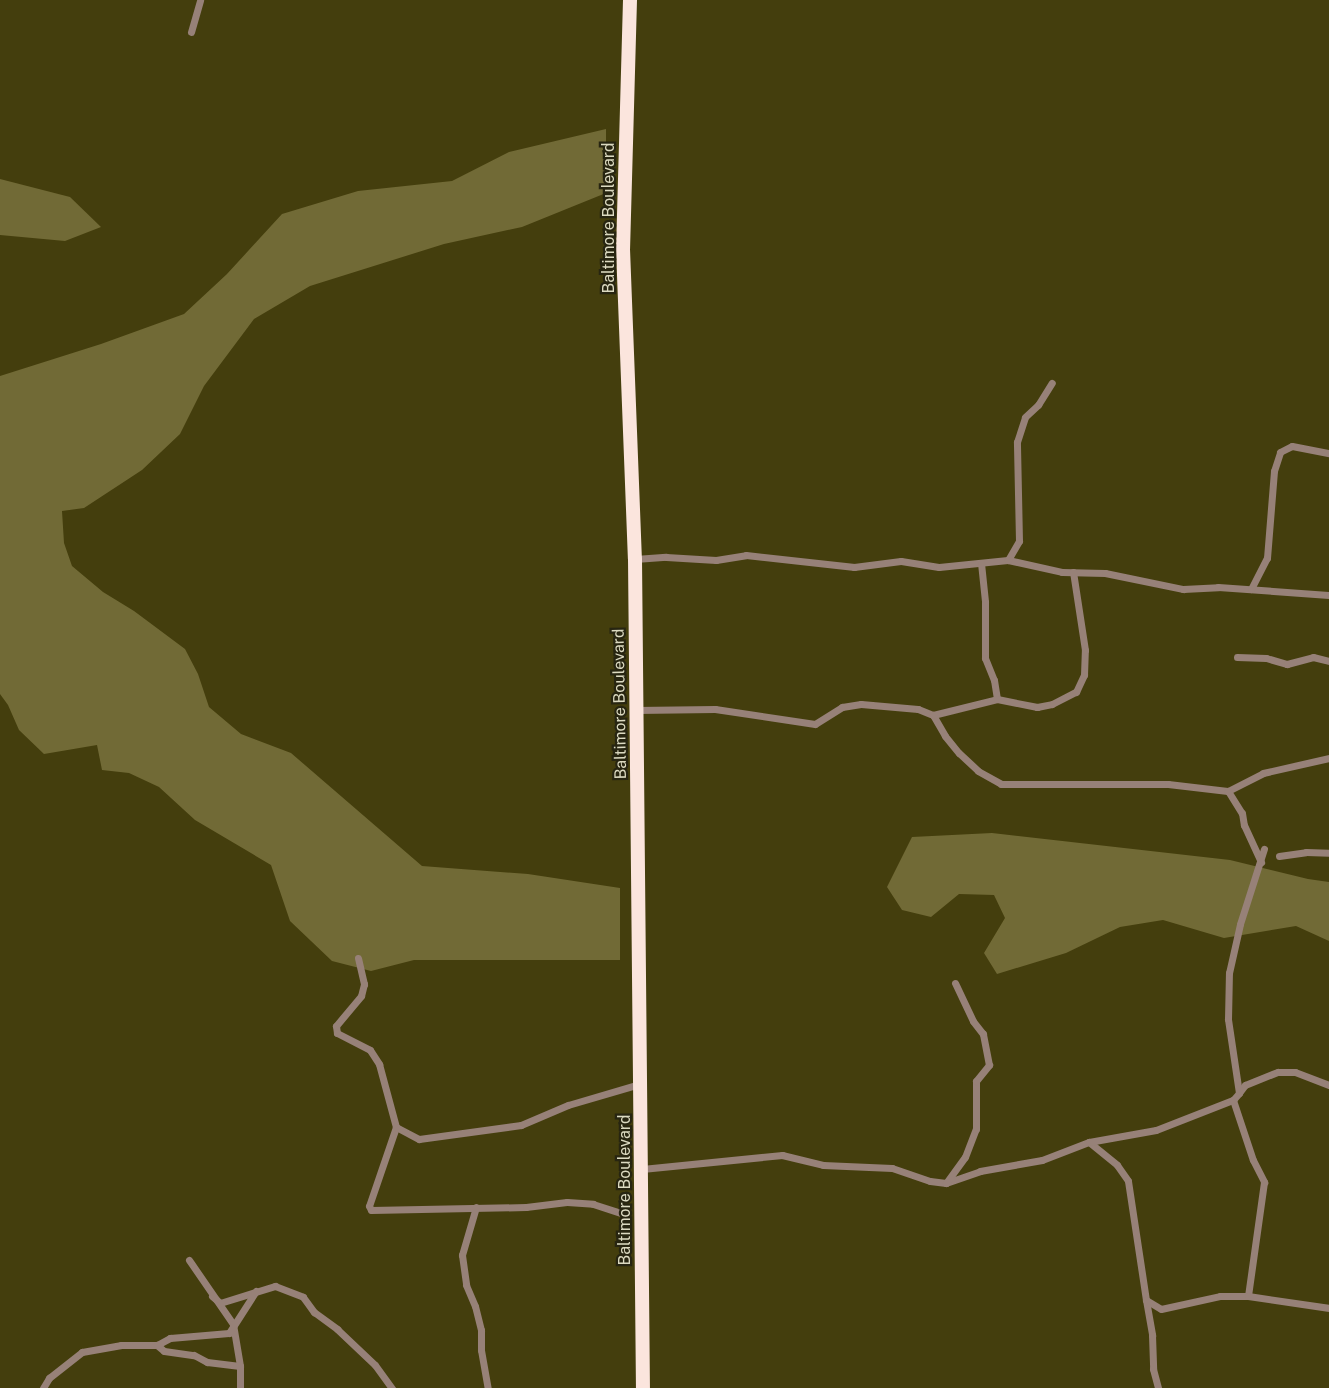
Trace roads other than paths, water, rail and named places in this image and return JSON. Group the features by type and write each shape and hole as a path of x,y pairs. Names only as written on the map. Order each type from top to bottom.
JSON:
{"highway":[{"name":"Baltimore Boulevard","path":"630,0 627,20 623,249 635,559 643,1388"}],"street":[{"path":"190,32 200,0"},
{"path":"1008,560 1019,541 1017,442 1025,417 1038,405 1052,382"},
{"path":"1251,590 1267,558 1274,471 1280,452 1292,446 1329,453"},
{"path":"635,559 666,557 716,560 746,555 854,567 901,561 939,567 1008,560 1073,572 1105,573 1183,589 1218,587 1329,595"},
{"path":"981,563 985,602 985,658 994,680 997,699"},
{"path":"636,710 715,710 815,724 842,707 861,704 918,709 933,715 997,699 1037,707 1052,704 1076,692 1084,675 1085,650 1073,572"},
{"path":"1237,657 1266,658 1287,664 1313,657 1329,661"},
{"path":"933,715 945,736 959,753 978,771 1001,784 1168,784 1228,791 1263,773 1329,758"},
{"path":"1228,791 1242,813 1244,825 1261,862"},
{"path":"1239,1094 1228,1019 1229,973 1240,924 1264,849"},
{"path":"1279,856 1306,852 1329,853"},
{"path":"358,958 364,984 361,996 336,1026 338,1033 370,1050 379,1065 396,1127 373,1195 371,1210 476,1206 526,1207 567,1202 593,1204 620,1213"},
{"path":"946,1183 965,1157 976,1129 976,1081 989,1065 983,1034 973,1021 954,983"},
{"path":"642,1169 782,1155 823,1165 892,1168 930,1181 946,1183 980,1171 1042,1160 1089,1142 1156,1130 1233,1100 1245,1085 1278,1072 1295,1072 1329,1085"},
{"path":"396,1127 419,1139 521,1125 568,1105 641,1084"},
{"path":"1233,1100 1253,1160 1264,1182 1248,1296"},
{"path":"1089,1142 1117,1165 1128,1181 1152,1335 1153,1369 1158,1388"},
{"path":"476,1206 462,1255 466,1285 476,1306 481,1330 481,1350 489,1388"},
{"path":"189,1260 233,1324 240,1366 240,1388"},
{"path":"212,1296 220,1303 275,1286 303,1297 314,1312 337,1329 375,1365 392,1388"},
{"path":"43,1388 49,1378 82,1352 121,1345 157,1346 170,1338 229,1333 256,1291"},
{"path":"1146,1300 1161,1309 1221,1296 1248,1296 1329,1308"},
{"path":"157,1346 164,1351 194,1355 207,1362 240,1366"}]}
